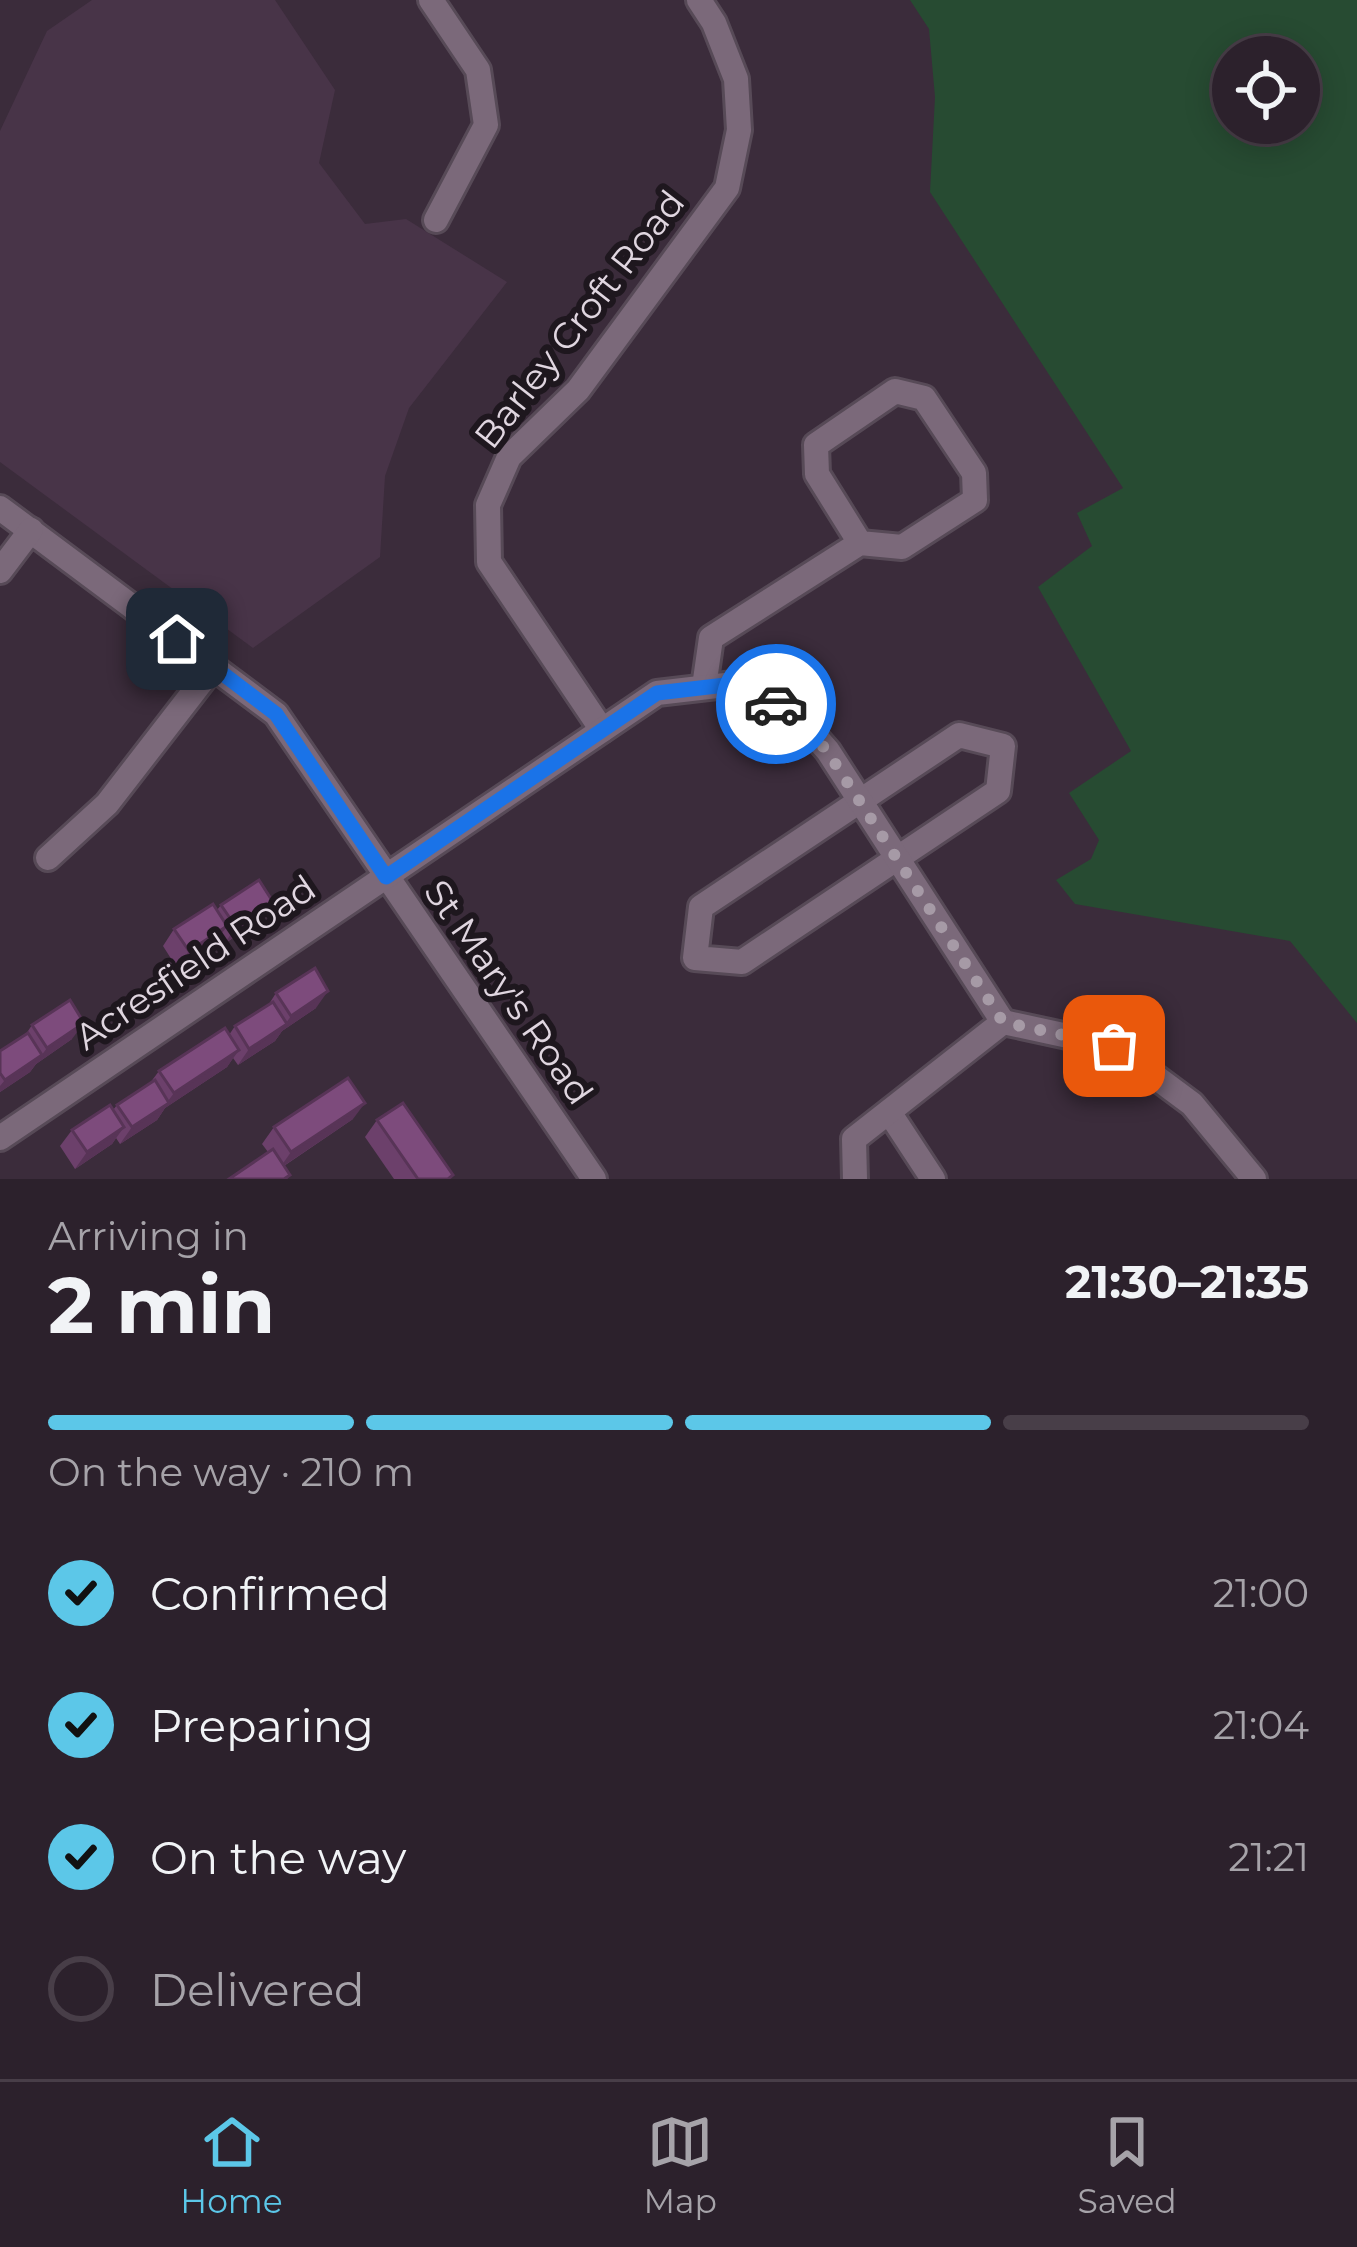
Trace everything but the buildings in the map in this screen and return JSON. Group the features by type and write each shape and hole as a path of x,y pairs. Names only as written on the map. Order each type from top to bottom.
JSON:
{"street":[{"path":"430,0 478,70 486,125 436,220"},
{"name":"Barley Croft Road","path":"602,730 489,562 488,505 508,457 578,389 727,188 739,130 736,79 714,23 699,0"},
{"path":"704,687 712,638 860,543 902,547 975,500 974,472 924,398 895,391 816,445 817,474 860,543"},
{"name":"St Mary's Road","path":"0,508 276,714 594,1179"},
{"path":"0,572 31,530"},
{"path":"48,858 107,804 213,667"},
{"name":"Acresfield Road","path":"0,1138 657,693 704,687 734,684 794,712 827,751 1003,1022"},
{"path":"959,735 1003,746 998,791 899,861 742,962 694,958 701,907 860,800 959,735"},
{"path":"855,1179 854,1139 1003,1022 1114,1046 1192,1104 1254,1179"},
{"path":"889,1112 933,1179"}],"shaded area":[{"path":"92,0 275,0 335,90 319,163 365,224 406,219 507,282 409,408 385,476 380,557 253,648 0,462 0,131 47,31"}],"green space":[{"path":"910,0 1357,0 1357,1023 1290,941 1075,904 1056,880 1091,859 1099,840 1069,793 1131,751 1038,587 1092,546 1077,513 1123,488 930,192 935,97 929,29"}],"way so far":[{"path":"776,704 794,712 827,751 1003,1022 1114,1046"}],"route":[{"path":"177,639 276,714 386,877 657,693 734,684 776,704"}]}
